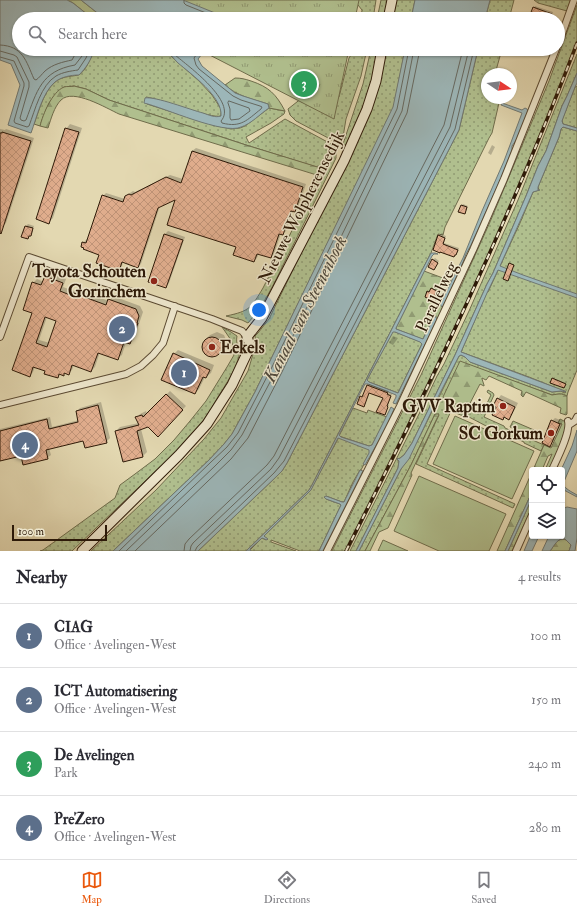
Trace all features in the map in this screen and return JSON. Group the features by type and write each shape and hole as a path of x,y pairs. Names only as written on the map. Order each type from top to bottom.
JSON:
{"street":[{"path":"389,12 392,0"},
{"path":"565,25 574,0"},
{"name":"Nieuwe Wolpherensedijk","path":"244,334 262,318 344,160 370,102 381,56"},
{"name":"Parallelweg","path":"327,551 400,406 473,250 553,56"},
{"path":"0,337 29,257 212,319 244,334 250,346 232,385 208,424 179,455 82,551"},
{"path":"0,405 126,374 141,366 163,342 175,306"},
{"path":"553,467 567,434 569,423 575,421 577,417"},
{"path":"516,551 529,522"}],"green space":[{"path":"67,0 81,0 96,12 84,12"},
{"path":"117,0 359,0 356,12 135,12"},
{"path":"354,0 376,0 374,12 362,12 362,10"},
{"path":"381,0 390,0 387,12 378,12"},
{"path":"395,0 415,0 412,12 393,12"},
{"path":"490,0 514,0 511,12 487,12"},
{"path":"534,0 571,0 567,11 538,3"},
{"path":"577,5 577,42 534,154 498,237 430,386 348,551 332,551 421,375 490,222 558,56 565,56 565,38"},
{"path":"577,54 577,73 562,106 546,151 538,166 493,273 412,443 404,455 397,460 399,460 398,468 356,551 350,551 469,311 518,200"},
{"path":"92,56 171,56 212,95 221,109 221,116 207,115 146,97 147,104 213,125 231,129 245,126 269,108 285,111 284,114 271,123 246,137 249,143 285,119 333,145 335,148 336,158 304,224 268,294 248,323 226,316 249,308 256,300 323,169 109,100 86,89 74,86 64,87 57,93 49,103 40,126 34,124 42,102 50,87 59,79 81,74"},
{"path":"212,56 348,56 334,119"},
{"path":"350,56 365,56 361,76 346,119 343,137 337,141 332,140 296,121 290,115 288,109 307,94 339,97"},
{"path":"369,56 379,56 371,91 347,144 345,145 343,144 363,84"},
{"path":"384,56 404,56 394,107 255,392 232,434 209,460 113,551 91,551 156,490 204,439 221,418 248,371 256,344 255,336 269,319 366,120"},
{"path":"476,56 500,56 497,68 481,68 481,104 499,104 492,133 445,227 443,235 438,234 431,253 309,490 246,551 198,551 277,476 287,463 459,130"},
{"path":"235,78 251,81 263,86 275,96 285,111 269,108 268,104 240,95 225,85"},
{"path":"74,86 86,89 109,100 324,169 320,176 119,114 90,100 73,96 66,97 56,106 48,128 40,126 52,98 64,87"},
{"path":"577,86 577,128 563,124 562,120 575,87"},
{"path":"563,127 577,131 577,370 567,396 560,394 552,395 460,362 445,399 467,409 468,407 482,414 491,395 487,392 488,390 494,395 484,417 544,445 541,451 469,417 468,418 451,411 427,464 515,504 513,508 416,464 439,415 435,414 411,465 365,551 359,551 401,469 420,436 459,356 461,355 470,362 552,392 566,392 461,352 533,192 539,190 538,187"},
{"path":"424,271 451,281 440,304 444,306 437,320 433,317 422,339 396,328"},
{"path":"222,327 237,336 239,356 230,377 197,429 162,465 72,551 40,551 115,498 120,485 155,459 190,421 206,401 234,355 231,340"},
{"path":"393,331 421,342 422,344 398,393 367,380"},
{"path":"460,361 552,395 565,395 567,396 567,414 560,413 561,408 526,392 523,397 521,395 522,391 489,376 486,380 482,378 484,386 480,384 467,409 445,399 443,397"},
{"path":"353,408 367,413 368,410 387,417 372,445 369,446 339,436"},
{"path":"435,414 439,414 411,473 412,475 388,528 379,532 370,551 365,551 411,465"},
{"path":"455,416 534,451 512,499 433,464"},
{"path":"560,419 564,421 566,424 565,430 550,467 546,467 552,454 548,456 543,467 534,467 544,445 551,448 562,424 558,423"},
{"path":"513,421 534,430 531,436 510,427"},
{"path":"339,437 372,449 353,482 344,502 326,496 326,499 341,505 319,551 300,551 271,540 271,542 296,551 250,551 262,538 267,539 264,536 310,491"},
{"path":"419,476 506,514 489,551 439,551 394,531"},
{"path":"529,479 529,499 505,551 497,551"},
{"path":"529,505 529,514 512,551 508,551"},
{"path":"561,539 567,540 571,545 569,551 550,551 557,541"},
{"path":"383,540 408,551 378,551"}],"water":[{"path":"0,0 67,0 84,12 12,12 12,56 92,56 79,75 60,79 50,87 40,106 31,133 8,125 20,85 11,64 0,60"},
{"path":"81,0 183,0 213,12 96,12"},
{"path":"415,0 490,0 487,12 412,12"},
{"path":"172,56 200,56 198,59 202,66 235,93 268,104 269,108 248,124 233,128 208,124 144,103 145,98 157,99 212,116 221,116 217,101 212,94"},
{"name":"Kanaal van Steenenhoek","path":"404,56 476,56 459,130 282,471 198,551 113,551 209,460 232,434 255,392 393,107"},
{"path":"577,73 577,83 562,121 563,124 577,128 577,131 563,127 561,129 538,187 538,190 540,190 533,192 500,266 577,294 577,298 498,270 461,352 566,392 552,392 470,362 461,355 459,356 409,459 401,469 359,551 356,551 398,468 399,461 397,459 404,455 412,443 493,273 538,166 546,151 562,106"},
{"path":"505,104 522,110 525,108 528,111 517,139 512,146 512,150 502,176 444,306 442,307 440,304 463,258 504,161 522,113 501,105"},
{"path":"431,253 438,254 434,254 432,256 396,329 423,339 434,317 436,317 437,320 396,404 393,403 396,395 365,384 339,435 369,446 372,445 391,407 394,409 386,428 365,465 363,464 369,450 338,438 311,490 264,536 268,539 267,540 262,538 250,549 251,551 246,551 309,490","holes":["393,332 422,344 398,393 367,380"]},
{"path":"577,430 577,451 565,479 565,467 562,467 572,446"},
{"path":"360,470 363,471 323,551 319,551 341,505 324,497 326,496 344,502"},
{"path":"565,487 577,495 577,497 565,491"},
{"path":"529,499 529,505 508,551 505,551"},
{"path":"565,508 577,509 577,538 575,551 569,551 571,545 565,539"},
{"path":"529,539 538,539 532,551 524,551"},
{"path":"548,539 562,539 556,542 550,551 542,551"}],"building":[{"path":"533,7 547,12 531,12"},
{"path":"65,128 79,132 49,224 36,219"},
{"path":"2,132 31,141 1,234 0,133"},
{"path":"192,151 303,187 295,212 291,211 283,235 279,234 271,258 257,254 254,262 233,255 236,247 167,225 175,200 158,208 138,268 122,262 119,271 96,263 99,255 81,247 82,242 86,243 102,195 123,202 125,196 129,194 131,195 166,177 181,183"},
{"path":"461,205 467,207 465,214 458,212"},
{"path":"25,226 33,228 31,236 29,236 28,239 21,237"},
{"path":"164,234 183,240 166,288 148,282"},
{"path":"438,235 445,238 443,244 458,250 454,257 433,250"},
{"path":"432,259 438,263 434,270 428,267"},
{"path":"509,263 514,265 508,281 503,279"},
{"path":"45,276 63,283 60,291 70,295 71,292 106,305 108,299 136,309 139,316 138,323 130,344 124,342 118,360 98,353 91,372 72,365 69,375 64,373 64,376 59,374 58,378 44,374 45,371 33,367 30,377 12,370 32,313 23,310 32,282 41,285","holes":["45,317 56,321 47,347 36,343"]},
{"path":"431,288 437,291 435,295 437,296 435,302 425,297 427,291 429,292"},
{"path":"208,337 216,337 222,343 222,351 216,357 208,357 202,351 202,343"},
{"path":"173,353 210,370 206,378 203,377 195,394 161,380"},
{"path":"552,378 566,384 564,388 550,383"},
{"path":"367,385 388,393 387,394 391,396 385,415 376,412 383,398 369,393 364,407 357,404"},
{"path":"166,394 183,410 158,437 148,427 137,431 143,457 123,462 115,431 139,425 135,417 142,415 143,417"},
{"path":"497,398 515,407 509,420 504,417 503,420 492,415 496,407 493,406"},
{"path":"98,405 107,443 85,448 83,441 46,450 48,459 23,465 21,456 0,461 0,431 47,419 49,429 78,422 76,411"},
{"path":"551,420 560,424 550,447 542,443"}],"railway":[{"path":"346,551 439,363 468,300 525,172 577,43"}],"place":[{"name":"De Avelingen","path":"304,84"},
{"name":"Toyota Schouten Gorinchem","path":"154,281"},
{"name":"ICT Automatisering","path":"122,329"},
{"name":"Eekels","path":"212,347"},
{"name":"CIAG","path":"184,373"},
{"name":"GVV Raptim","path":"503,406"},
{"name":"SC Gorkum","path":"551,433"},
{"name":"PreZero","path":"25,445"}]}
